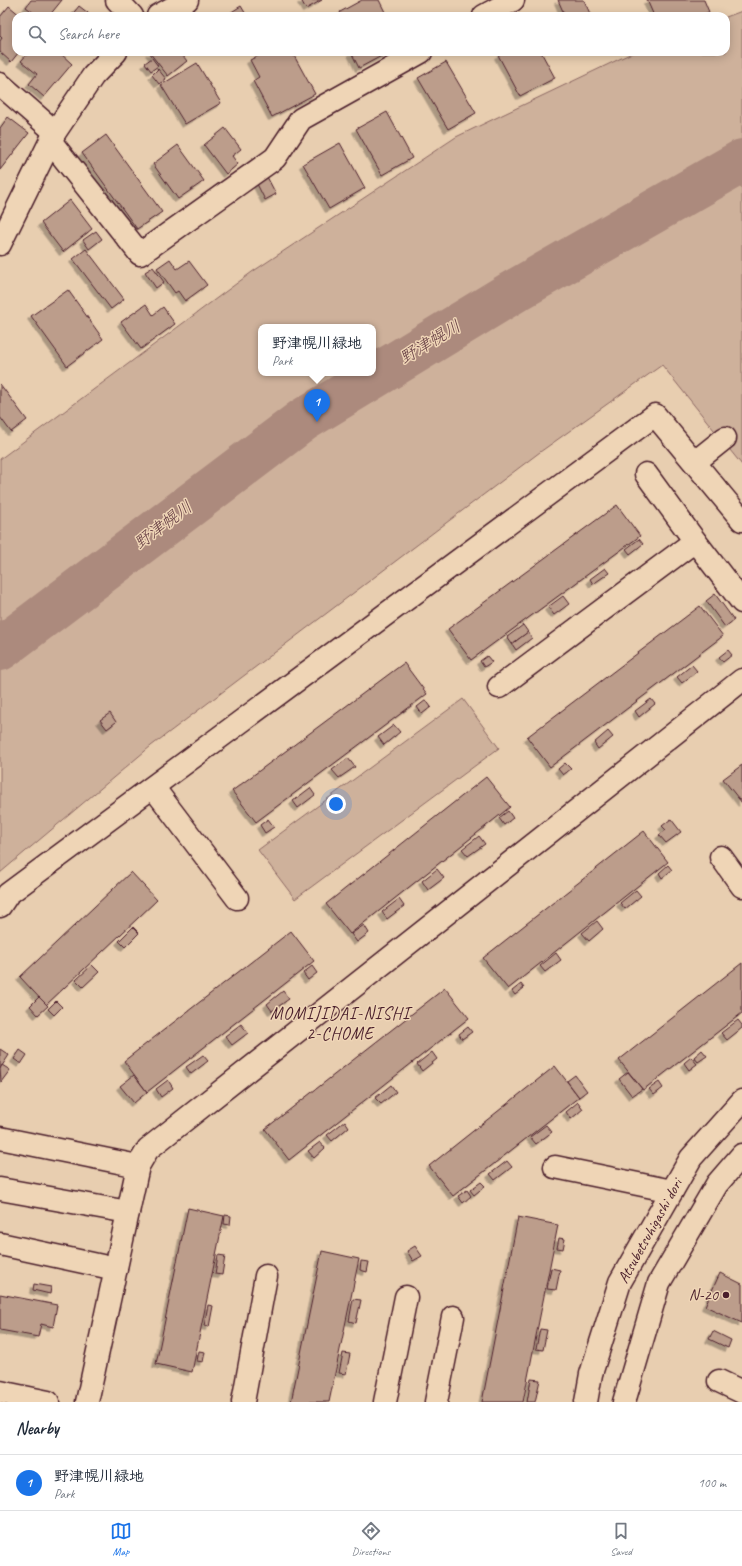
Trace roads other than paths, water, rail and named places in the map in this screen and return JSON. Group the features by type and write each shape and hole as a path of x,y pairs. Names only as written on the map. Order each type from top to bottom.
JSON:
{"street":[{"path":"117,0 128,12"},
{"path":"165,12 187,0"},
{"path":"491,12 513,0"},
{"path":"0,244 53,137 93,76 112,56"},
{"path":"0,84 53,137 140,254 275,158 301,119 414,56"},
{"path":"0,906 8,894 655,416 742,520"},
{"path":"695,462 724,438"},
{"path":"646,474 742,602"},
{"path":"500,687 695,541"},
{"path":"87,1402 138,1166 148,1149 742,680"},
{"path":"153,787 237,898"},
{"path":"721,857 742,886"},
{"name":"Atsubetsuhigashi dori","path":"586,1402 591,1374 620,1282 691,1158 742,1101"},
{"path":"0,1138 138,1166"},
{"name":"Atsubetsuhigashi dori","path":"624,1402 659,1283 717,1184 742,1155"},
{"path":"555,1167 672,1192"},
{"path":"0,1190 128,1212"},
{"path":"0,1244 116,1269"},
{"path":"243,1402 266,1276"},
{"path":"385,1402 406,1297"},
{"path":"436,1402 453,1317"},
{"path":"719,1381 742,1392"},
{"path":"0,1392 48,1402"}],"waterway":[{"name":"野津幌川","path":"376,376 513,292 742,161"},
{"name":"野津幌川","path":"0,649 303,420 375,376"}],"place":[{"name":"野津幌川緑地","path":"317,422"},
{"name":"N-20","path":"726,1295"}],"district":[{"name":"MOMIJIDAI-NISHI 2-CHOME","path":"340,1023"}]}
